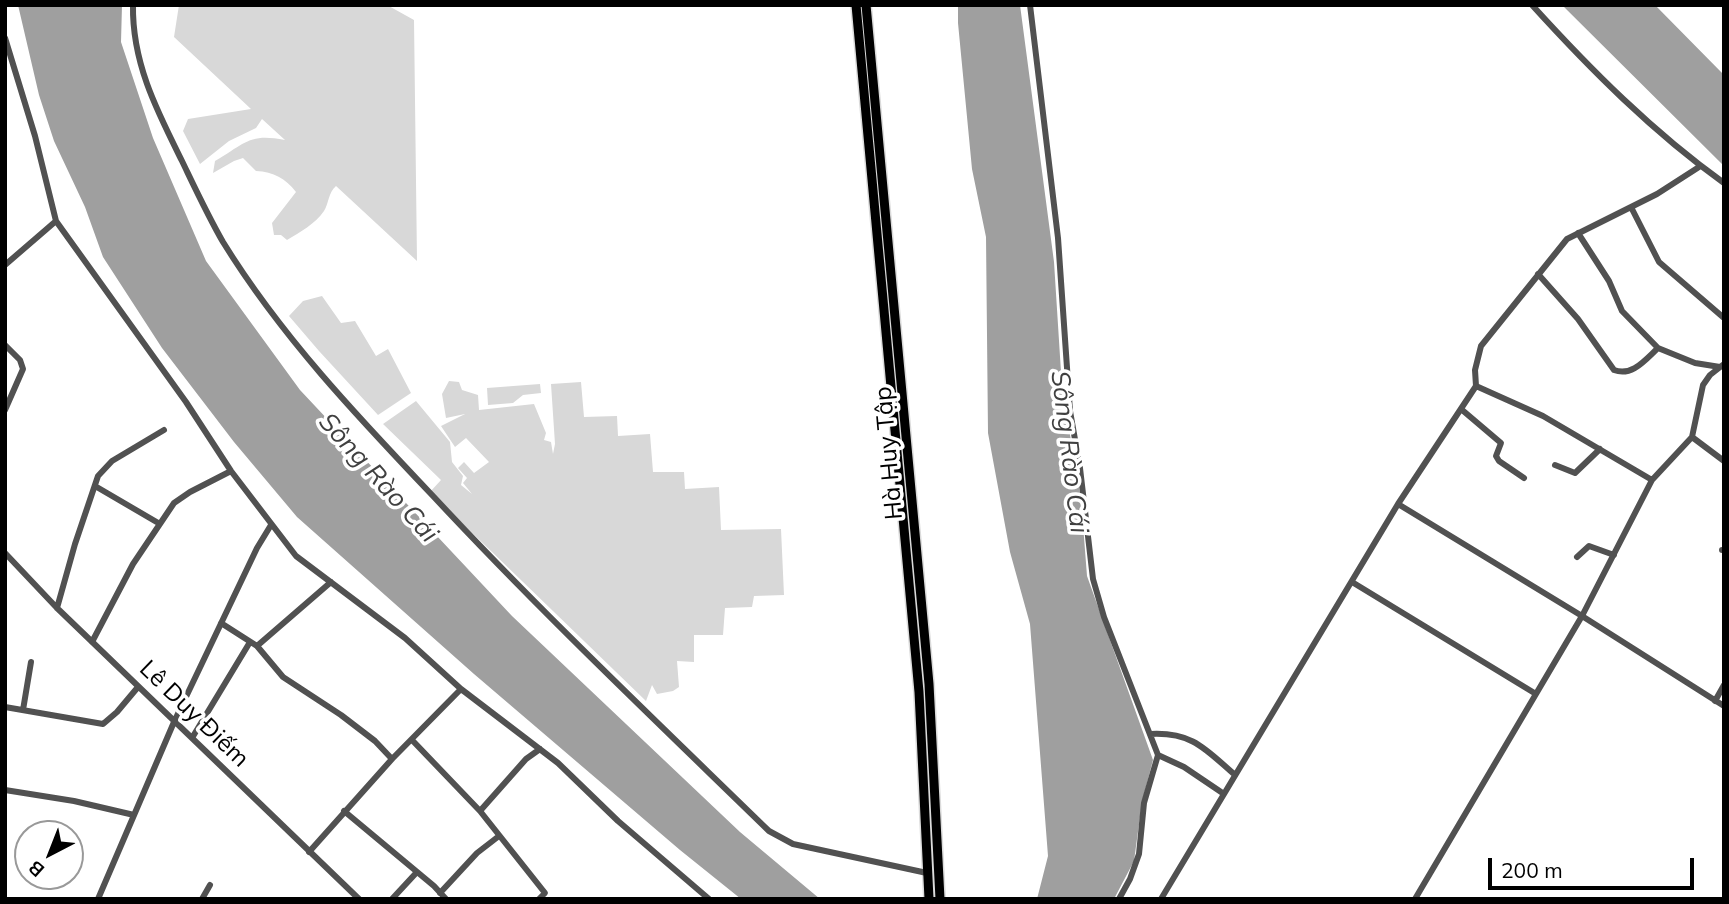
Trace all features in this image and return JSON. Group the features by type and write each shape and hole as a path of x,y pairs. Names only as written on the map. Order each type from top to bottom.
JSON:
{"main road":[{"name":"Hà Huy Tập","path":"856,5 919,692 929,899"},
{"name":"Hà Huy Tập","path":"866,5 929,684 940,899"}],"street":[{"path":"134,5 137,51 147,88 211,218 238,264 323,379 478,545 769,831 793,844 927,873"},
{"path":"1030,5 1058,237 1070,411 1080,468 1093,579 1104,617 1158,755 1144,803 1139,854 1119,899"},
{"path":"1531,5 1635,110 1699,167 1724,183"},
{"path":"5,38 35,136 56,220 186,402 231,471 296,556 405,638 461,689 558,763 618,821 709,899"},
{"path":"1161,899 1398,504 1476,386 1475,370 1480,346 1567,239 1657,194 1699,167"},
{"path":"1631,207 1659,262 1724,318"},
{"path":"5,265 56,220"},
{"path":"1578,233 1627,318 1658,348 1695,363 1722,365"},
{"path":"1538,274 1578,319 1614,370 1623,373 1633,370 1658,348"},
{"path":"5,345 23,365 6,406"},
{"path":"1415,899 1582,616 1652,481 1692,437 1703,385 1722,365"},
{"path":"1476,386 1543,416 1652,481"},
{"path":"1461,409 1501,443 1496,456 1499,461 1524,478"},
{"path":"57,608 98,476 107,465 164,429"},
{"path":"1692,437 1724,461"},
{"path":"1555,465 1575,473 1600,449"},
{"path":"92,642 133,564 179,499 231,471"},
{"path":"95,486 160,524"},
{"path":"1398,504 1724,706"},
{"path":"97,899 174,722 257,548 271,525"},
{"path":"1577,557 1589,546 1614,555"},
{"name":"Lê Duy Điếm","path":"5,553 57,608 359,899"},
{"path":"192,738 254,644 331,582"},
{"path":"1352,582 1536,694"},
{"path":"221,623 254,644 283,677 341,715 375,741 392,759"},
{"path":"23,710 32,662"},
{"path":"1715,701 1724,685"},
{"path":"5,707 103,724 138,687"},
{"path":"309,852 392,759 461,689"},
{"path":"1151,734 1173,733 1188,738 1235,775"},
{"path":"412,740 480,811 545,893 539,899"},
{"path":"480,811 526,759 540,749"},
{"path":"1158,755 1184,767 1224,794"},
{"path":"5,790 74,801 134,815"},
{"path":"344,811 443,896 477,853 499,836"},
{"path":"392,899 417,872"},
{"path":"202,899 210,885"},
{"path":"695,899 697,889"}],"shaded area":[{"path":"179,5 387,5 414,20 417,261 336,186 324,211 312,224 287,240 281,235 274,235 272,223 296,192 292,187 274,174 256,171 243,158 213,173 215,161 248,141 263,138 285,140 262,119 256,128 229,141 200,164 183,131 188,119 251,109 174,37"},
{"path":"322,296 341,323 355,321 376,356 388,349 411,393 378,415 319,351 289,316 303,301"},
{"path":"449,381 459,382 462,390 478,395 479,410 534,404 546,433 544,440 551,442 553,454 555,444 551,384 581,382 584,417 617,416 618,436 650,434 653,472 684,472 685,489 719,487 721,530 781,529 784,595 754,596 752,607 725,608 723,635 694,635 694,662 677,661 679,687 657,694 652,685 646,701 430,492 441,480 383,424 416,401 450,442 452,462 463,476 461,485 472,494 463,483 467,478 458,468 464,462 474,473 489,462 466,438 455,447 441,426 465,414 446,418 442,394"},
{"path":"540,384 541,393 523,395 513,403 488,405 487,388"}],"water":[{"name":"Sông Rào Cái","path":"18,5 122,5 121,42 153,138 206,261 300,390 512,616 740,832 820,899 741,899 474,674 297,517 234,442 162,348 103,257 85,207 54,141 39,95"},
{"name":"Sông Rào Cái","path":"958,5 1020,5 1054,262 1062,388 1081,499 1087,576 1153,760 1142,802 1134,861 1114,899 1037,899 1048,856 1030,624 1010,552 988,433 986,237 972,169"},
{"path":"1562,5 1655,5 1724,75 1724,166"}]}
